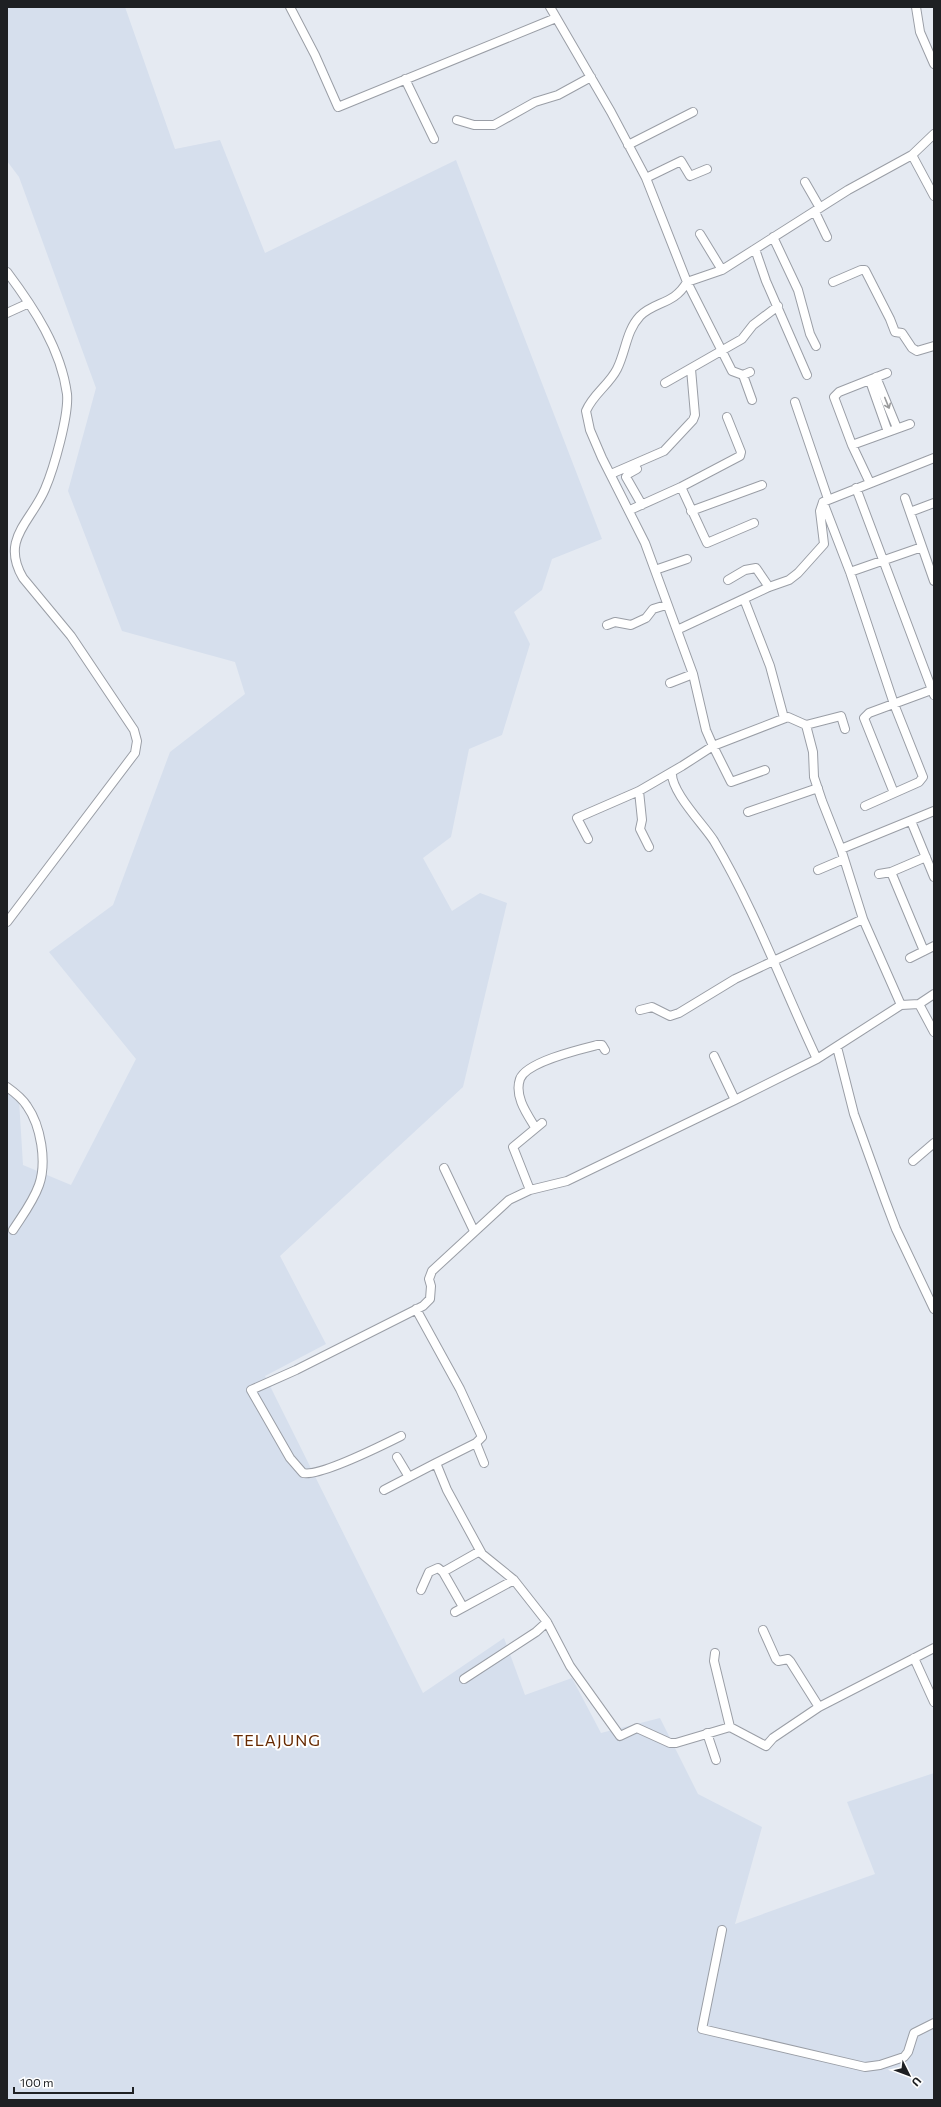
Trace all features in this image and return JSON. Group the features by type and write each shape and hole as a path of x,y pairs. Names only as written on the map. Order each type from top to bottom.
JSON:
{"street":[{"path":"290,7 315,55 338,107 454,61 556,18"},
{"path":"550,7 591,77 646,178 687,282 732,371 746,374 752,400"},
{"path":"916,7 920,32 934,64"},
{"path":"457,120 474,125 494,125 535,102 558,95 591,77"},
{"path":"406,79 434,139"},
{"path":"628,145 693,112"},
{"path":"765,770 731,782 713,746 706,730 693,674 666,605 645,542 590,430 586,411 594,396 616,370 628,332 642,314 676,296 682,291 687,282 722,270 848,190 912,155 934,134"},
{"path":"912,155 934,196"},
{"path":"646,178 681,161 690,176 706,169"},
{"path":"805,182 827,237"},
{"path":"700,234 722,270"},
{"path":"773,237 798,290 810,334 816,346"},
{"path":"755,249 808,375"},
{"path":"833,282 861,270 865,270 895,332 902,333 912,348 917,351 934,346"},
{"path":"7,272 29,303 47,333 54,350 67,394 65,422 45,489 17,533 12,554 17,569 23,578 71,636 134,730 137,741 135,753 7,922"},
{"path":"7,313 29,303"},
{"path":"665,383 722,352 742,339 753,325 778,306"},
{"path":"611,474 664,451 693,420 695,415 691,368"},
{"path":"870,483 852,445 834,397 839,392 887,373"},
{"path":"873,379 897,428"},
{"path":"873,379 888,432"},
{"path":"795,402 826,501 894,704 923,777 919,782 865,806"},
{"path":"630,510 681,487 741,454 727,417"},
{"path":"852,445 910,424"},
{"path":"677,630 744,598 794,577 822,547 824,539 820,511 826,501 934,458"},
{"path":"642,461 643,465 628,474 626,477 642,505"},
{"path":"692,511 762,485"},
{"path":"681,487 707,543 754,523"},
{"path":"856,488 933,691 866,714 864,718 894,793"},
{"path":"905,498 934,581"},
{"path":"910,512 934,503"},
{"path":"850,572 922,547"},
{"path":"655,570 687,559"},
{"path":"728,580 745,570 756,568 769,587"},
{"path":"744,598 770,666 784,718"},
{"path":"607,625 615,622 631,625 646,618 654,609 666,605"},
{"path":"670,683 693,674"},
{"path":"588,839 578,818 639,791 713,746 788,717 806,726 840,716 845,729"},
{"path":"806,726 813,752 814,778 841,850 863,919 901,1006"},
{"path":"672,772 673,780 679,793 713,840 737,884 817,1059"},
{"path":"748,812 818,788"},
{"path":"639,791 642,820 640,829 649,847"},
{"path":"841,850 934,811"},
{"path":"911,821 934,877"},
{"path":"879,874 891,872 926,857"},
{"path":"818,870 844,859"},
{"path":"891,872 924,951"},
{"path":"640,1010 654,1008 670,1016 680,1013 735,979 772,960 863,919"},
{"path":"910,958 934,946"},
{"path":"401,1436 337,1464 313,1473 303,1473 290,1458 251,1390 296,1370 423,1306 430,1299 431,1286 429,1279 432,1271 508,1200 530,1190 567,1181 735,1100 817,1059 901,1006 919,1004 934,994"},
{"path":"919,1004 934,1032"},
{"path":"530,1190 513,1147 538,1125 520,1100 520,1079 525,1072 566,1053 597,1045 602,1045 605,1050"},
{"path":"837,1047 854,1114 885,1200 896,1229 934,1308"},
{"path":"714,1056 735,1100"},
{"path":"7,1087 26,1104 34,1120 41,1145 43,1166 39,1186 27,1209 13,1230"},
{"path":"913,1161 934,1143"},
{"path":"444,1168 474,1231"},
{"path":"384,1490 476,1443 482,1436 460,1389 416,1309"},
{"path":"476,1443 484,1463"},
{"path":"397,1457 409,1477"},
{"path":"436,1463 447,1490 480,1551 514,1580 547,1622 570,1666 620,1736 637,1728 670,1743 676,1743 730,1727 766,1746 773,1738 819,1707 934,1648"},
{"path":"443,1572 480,1551"},
{"path":"422,1590 429,1572 438,1568 443,1572 464,1607"},
{"path":"455,1612 514,1580"},
{"path":"464,1679 536,1632 547,1622"},
{"path":"763,1630 776,1659 778,1661 788,1659 790,1661 819,1707"},
{"path":"715,1653 714,1661 730,1727"},
{"path":"914,1658 934,1702"},
{"path":"708,1733 716,1760"},
{"path":"722,1930 702,2029 869,2067 904,2057 908,2052 914,2033 934,2023"}],"shaded area":[{"path":"7,7 125,7 175,149 220,140 265,253 456,160 602,539 552,559 542,590 514,612 530,644 502,735 469,749 451,837 423,858 452,911 480,893 507,903 463,1087 280,1256 326,1344 265,1376 423,1693 504,1638 525,1695 572,1678 601,1733 660,1718 698,1794 762,1827 735,1924 875,1874 847,1802 934,1773 934,2100 7,2100 7,1093 19,1100 23,1165 71,1185 136,1059 49,952 113,905 170,752 245,694 235,662 122,631 68,491 96,388 19,177 7,161"}],"district":[{"name":"TELAJUNG","path":"277,1740"}]}
